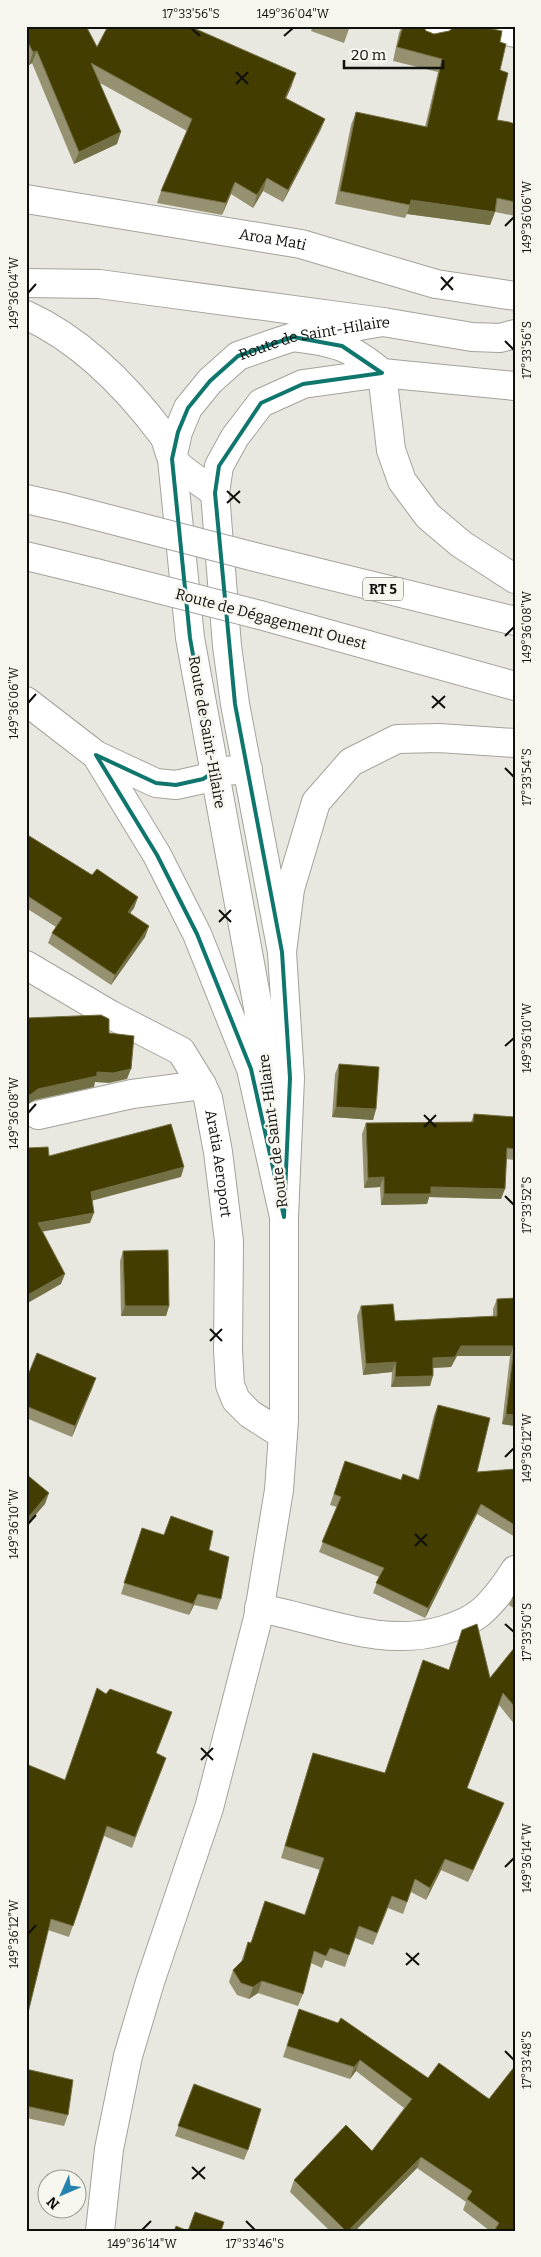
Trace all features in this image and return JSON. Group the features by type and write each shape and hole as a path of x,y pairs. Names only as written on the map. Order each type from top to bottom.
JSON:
{"main road":[{"path":"488,26 515,33"},
{"name":"Aroa Mati","path":"26,199 301,244 436,284 515,296"},
{"path":"26,283 99,284 384,322"},
{"path":"26,315 49,326 88,354 150,418 167,441 172,459 215,493"},
{"name":"Route de Saint-Hilaire","path":"284,1217 258,1007 190,638 172,459 178,432 188,408 210,380 238,356 293,337 384,322 472,337 500,338 515,334"},
{"path":"293,337 320,340 342,346 360,355 382,373 391,450 402,481 428,516 461,544 515,579"},
{"name":"Route de Saint-Hilaire","path":"284,1217 290,1078 282,952 227,646 215,493 219,466 235,437 261,403 303,384 382,373 515,386"},
{"name":"RT 5","path":"26,499 515,621"},
{"name":"Route de Dégagement Ouest","path":"26,556 260,616 515,686"},
{"path":"26,701 96,755 156,784 176,785 203,779 214,772 248,770"},
{"path":"282,952 290,889 316,802 351,762 397,739 439,738 515,743"},
{"path":"96,755 157,855 200,943 251,1069 284,1217 285,1333 283,1435 279,1490 260,1608 209,1808 150,1982 128,2056 109,2149 100,2231"},
{"name":"Aratia Aeroport","path":"26,965 111,1015 181,1051 202,1086 208,1098 218,1152 229,1241 228,1350 230,1384 236,1400 250,1414 283,1435"},
{"path":"38,1115 132,1094 202,1086"},
{"path":"260,1608 370,1634 400,1637 428,1635 458,1626 481,1612 515,1570"}],"highlighted area":[{"path":"293,337 342,346 382,373 303,384 261,403 219,466 215,493 235,704 282,952 290,1078 284,1217 251,1069 197,934 157,855 96,755 156,783 176,785 203,779 214,772 190,638 172,459 178,432 188,408 210,381 238,356"}],"building":[{"path":"26,26 86,26 97,47 108,26 189,26 296,73 285,98 325,119 288,190 267,178 257,195 235,182 226,203 161,191 192,119 91,63 121,132 79,152 37,51 33,52 26,39"},
{"path":"403,26 423,26 426,31 434,34 449,31 456,26 486,26 502,31 500,42 506,44 500,70 508,73 497,120 515,124 515,202 497,198 495,212 411,200 410,205 340,191 356,112 427,127 442,59 397,47"},
{"path":"26,834 92,875 97,869 138,897 128,912 149,926 115,975 52,933 62,918 26,895"},
{"path":"101,1015 109,1019 109,1033 134,1036 131,1069 113,1073 97,1072 97,1076 38,1089 30,1095 26,1095 26,1046 28,1046 26,1018"},
{"path":"339,1064 379,1067 376,1109 336,1107"},
{"path":"474,1114 515,1117 515,1149 507,1148 505,1189 431,1187 431,1194 384,1194 384,1177 368,1178 366,1123 473,1122"},
{"path":"171,1124 184,1167 91,1192 94,1213 38,1223 65,1274 26,1296 26,1148 48,1147 49,1156"},
{"path":"168,1250 169,1306 125,1306 123,1251"},
{"path":"515,1298 515,1415 506,1414 514,1346 461,1346 455,1357 433,1358 433,1376 395,1377 396,1362 366,1364 361,1306 393,1304 395,1321 497,1316 497,1299"},
{"path":"37,1353 96,1378 75,1426 26,1406 26,1380"},
{"path":"438,1405 490,1418 477,1472 515,1469 515,1525 481,1504 428,1608 376,1583 384,1568 322,1542 341,1497 334,1494 345,1461 401,1480 403,1474 419,1480"},
{"path":"26,1474 49,1493 26,1520"},
{"path":"171,1516 213,1531 209,1550 229,1557 221,1599 198,1594 193,1604 124,1583 142,1528 164,1535"},
{"path":"477,1624 490,1678 515,1647 515,1707 503,1693 467,1788 504,1803 473,1870 445,1859 430,1888 415,1879 407,1902 392,1896 377,1933 359,1926 349,1955 330,1948 326,1956 314,1951 303,1994 262,1981 253,1987 241,1983 233,1970 243,1960 248,1942 251,1943 265,1901 305,1915 324,1858 285,1846 313,1753 385,1773 423,1660 449,1670 462,1630"},
{"path":"97,1688 106,1694 110,1689 172,1712 156,1753 166,1758 135,1837 107,1826 73,1926 51,1919 26,2021 26,1824 28,1817 26,1816 26,1764 65,1780"},
{"path":"299,2009 338,2023 341,2018 428,2078 439,2063 489,2099 515,2066 515,2231 494,2231 499,2223 467,2199 472,2191 421,2157 348,2231 294,2180 346,2125 372,2151 412,2099 360,2060 354,2067 287,2046"},
{"path":"26,2069 73,2080 68,2115 26,2106"},
{"path":"194,2084 261,2109 248,2150 178,2126"},
{"path":"195,2212 224,2222 221,2231 188,2231"},
{"path":"176,2226 188,2231 174,2231"}]}
